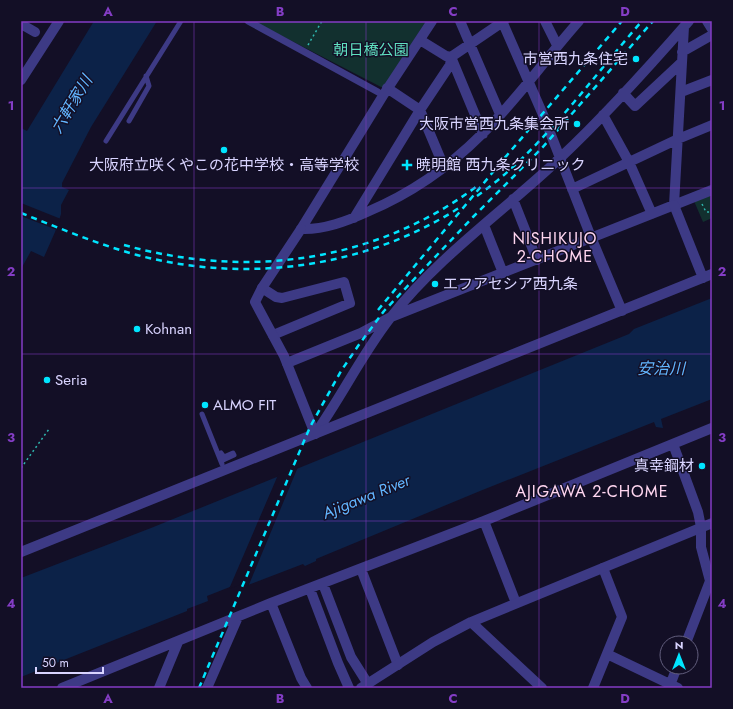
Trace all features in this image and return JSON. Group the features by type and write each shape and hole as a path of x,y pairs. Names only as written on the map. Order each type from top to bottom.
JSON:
{"street":[{"path":"21,80 25,65 59,21"},
{"path":"248,21 420,110 444,167"},
{"path":"315,434 287,363 255,302 262,288 301,229 383,90 420,40 432,21"},
{"path":"460,21 500,114"},
{"path":"354,218 420,110 450,65 451,57 503,21 622,311"},
{"path":"545,21 557,45"},
{"path":"301,229 315,230 354,218 387,203 426,180 444,167 483,134 557,45 579,21"},
{"path":"707,21 712,29"},
{"path":"21,552 708,276 674,205 682,52 685,23"},
{"path":"315,434 329,414 356,367 391,317 439,266 560,158 603,115 685,23"},
{"path":"21,24 35,32"},
{"path":"682,52 712,35"},
{"path":"420,40 446,56 451,57"},
{"path":"451,57 483,134"},
{"path":"623,94 635,106 682,63"},
{"path":"680,92 712,80"},
{"path":"603,115 629,162 652,214"},
{"path":"572,189 678,139 712,125"},
{"path":"287,363 361,333 391,317 712,190"},
{"path":"513,199 537,260"},
{"path":"484,225 503,273"},
{"path":"262,288 276,297 282,298 344,282 350,303 273,335"},
{"path":"62,688 238,618 271,603 484,521 712,428"},
{"path":"673,444 698,512 701,527 701,547 711,581 689,635"},
{"path":"484,521 516,603"},
{"path":"323,584 351,657 369,685 433,642 471,622 712,523"},
{"path":"593,688 622,617 602,568"},
{"path":"361,569 398,665"},
{"path":"310,589 338,664 349,688"},
{"path":"271,603 301,678 307,688"},
{"path":"207,688 238,618"},
{"path":"471,622 542,688"},
{"path":"159,688 178,642"},
{"path":"607,654 672,687 675,675"}],"lane":[{"path":"106,141 181,21"},
{"path":"129,121 149,86 146,76"},
{"path":"202,414 222,462 234,455 233,453 224,457 221,453"}],"path":[{"path":"308,46 322,21"},
{"path":"698,195 704,210 706,212 712,212"},
{"path":"21,468 49,429"}],"green space":[{"name":"朝日橋公園","path":"253,21 426,21 383,88"},
{"path":"712,193 712,218 703,222 694,201"}],"water":[{"name":"六軒家川","path":"94,21 157,21 91,127 62,183 62,187 69,190 61,205 61,214 44,257 31,251 21,269 21,128 27,131"},
{"name":"安治川","path":"712,298 712,399 661,419 663,428 656,427 654,422 480,491 316,559 316,561 305,566 303,564 248,585 245,581 207,596 208,601 187,609 187,611 21,677 21,578 151,528 629,334 634,329"}],"pier":[{"path":"21,203 61,219 57,230 21,216"},
{"path":"298,467 248,587 245,583 229,589 278,475"}],"railway":[{"path":"378,310 508,154 622,21"},
{"path":"477,196 500,178 543,137 642,21"},
{"path":"199,688 310,427 341,371 358,346 384,311 473,217 542,148 653,21"},
{"path":"124,245 170,255 216,261 262,262 307,257 352,248 395,233 436,213 476,187"},
{"path":"21,213 93,241 137,255 178,264 220,268 263,269 305,265 346,256 386,244 425,227 462,206"}],"place":[{"name":"市営西九条住宅","path":"636,59"},
{"name":"大阪市営西九条集会所","path":"577,124"},
{"name":"大阪府立咲くやこの花中学校・高等学校","path":"224,150"},
{"name":"暁明館 西九条クリニック","path":"407,165"},
{"name":"エフアセシア西九条","path":"435,284"},
{"name":"Kohnan","path":"137,329"},
{"name":"Seria","path":"47,380"},
{"name":"ALMO FIT","path":"205,405"},
{"name":"真幸鋼材","path":"702,466"}],"district":[{"name":"NISHIKUJO 2-CHOME","path":"555,247"},
{"name":"AJIGAWA 2-CHOME","path":"592,491"}],"water label":[{"name":"Ajigawa River","path":"366,496"}]}
